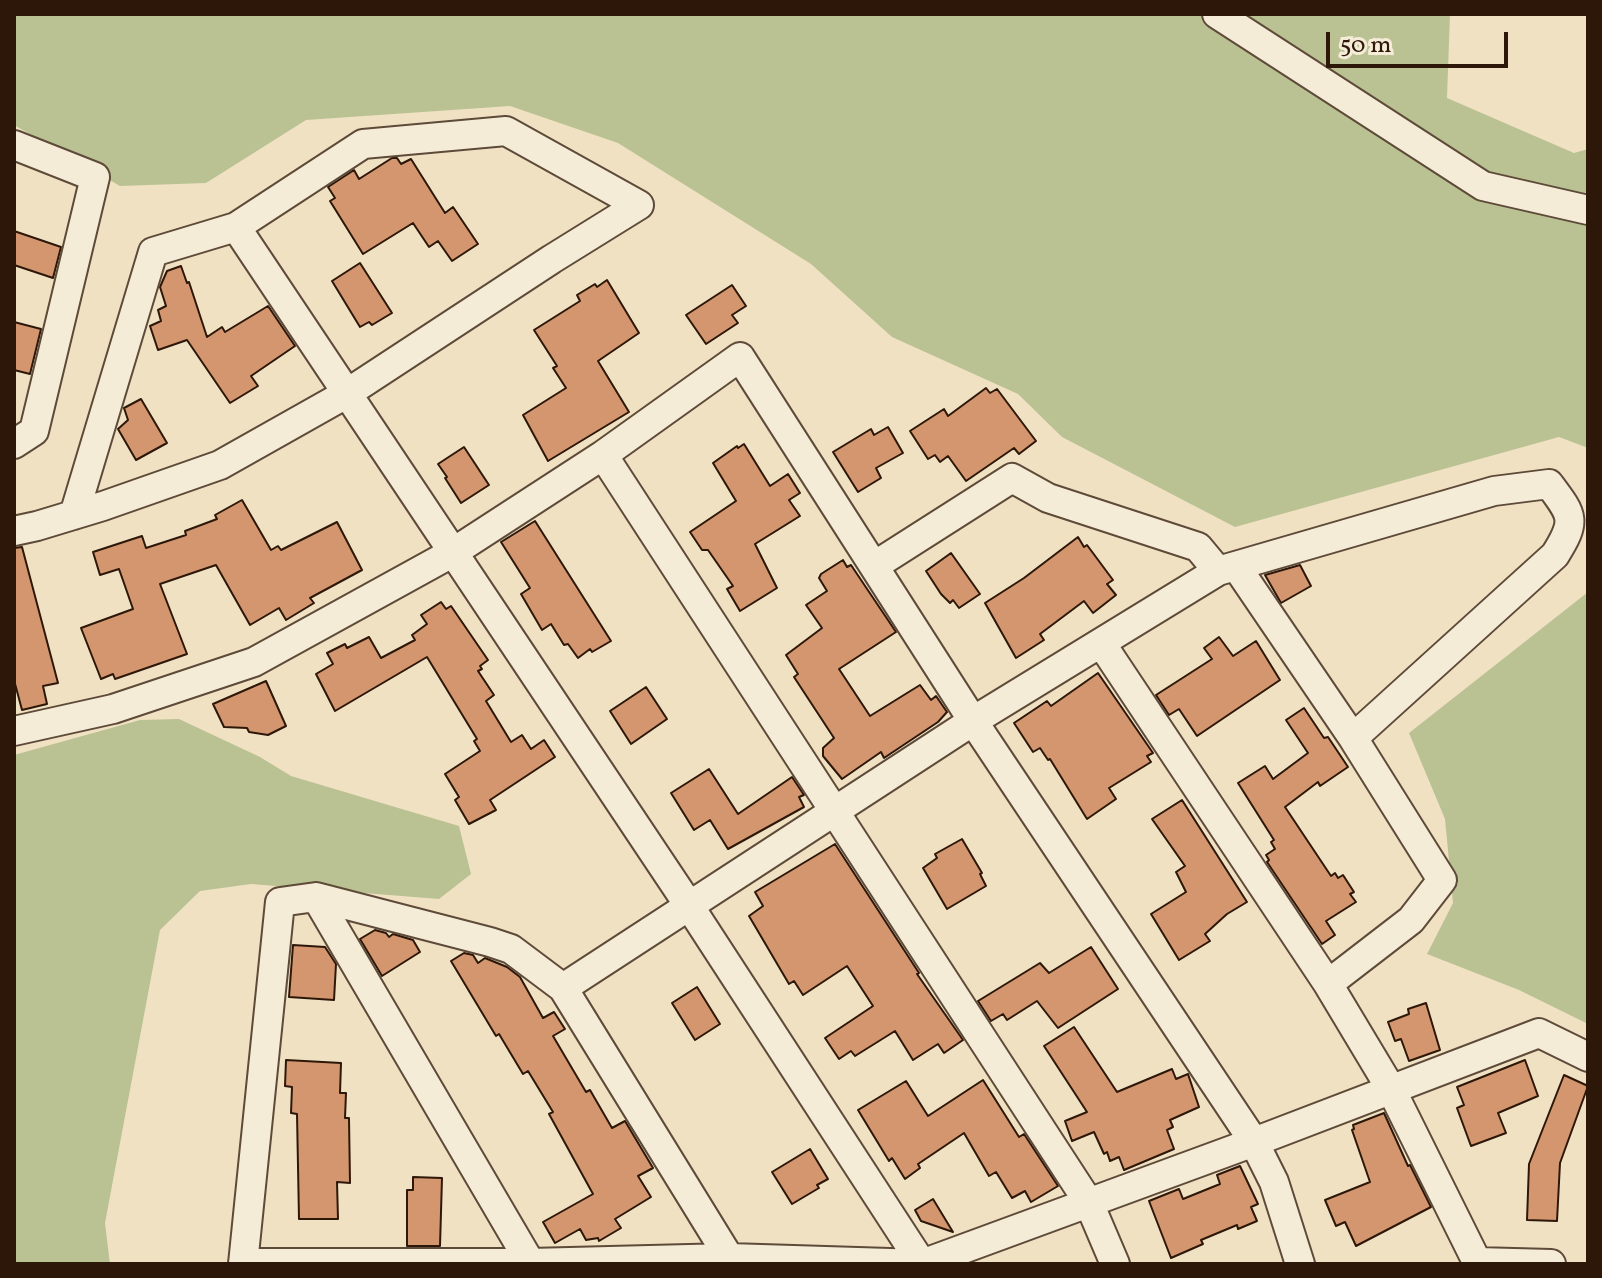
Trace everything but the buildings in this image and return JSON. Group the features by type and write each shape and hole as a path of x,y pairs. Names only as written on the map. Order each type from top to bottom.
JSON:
{"street":[{"path":"1217,14 1483,186 1588,210"},
{"path":"14,531 74,515 220,465 346,394 639,205 506,131 363,144 236,227 153,252 74,515"},
{"path":"14,145 95,177 34,431 14,444"},
{"path":"236,227 688,904 922,1264"},
{"path":"14,731 113,709 254,662 452,553 603,455 740,357 973,721 1254,1142 1274,1182 1300,1264"},
{"path":"603,455 1089,1203 1115,1264"},
{"path":"874,566 1012,478 1048,498 1198,547 1227,568 1353,738 1442,880 1411,920 1328,984"},
{"path":"563,988 973,721 1227,568 1494,491 1549,484 1569,512 1568,534 1555,555 1353,738"},
{"path":"1101,643 1328,984 1391,1089 1476,1263 1551,1264"},
{"path":"316,897 530,1264"},
{"path":"731,1261 563,988 511,949 316,897 280,902 243,1263 731,1261 922,1264 1539,1033 1588,1057"}],"green space":[{"path":"14,14 1450,14 1447,98 1574,153 1588,149 1588,448 1559,437 1235,527 1062,437 1018,394 892,337 811,264 618,143 510,106 306,120 206,183 120,186 14,125"},
{"path":"1588,592 1588,1024 1519,990 1427,954 1453,903 1445,819 1409,733"},
{"path":"179,719 260,757 291,776 459,826 471,874 439,899 251,884 200,891 160,930 105,1223 110,1264 14,1264 14,755 140,720"}]}
